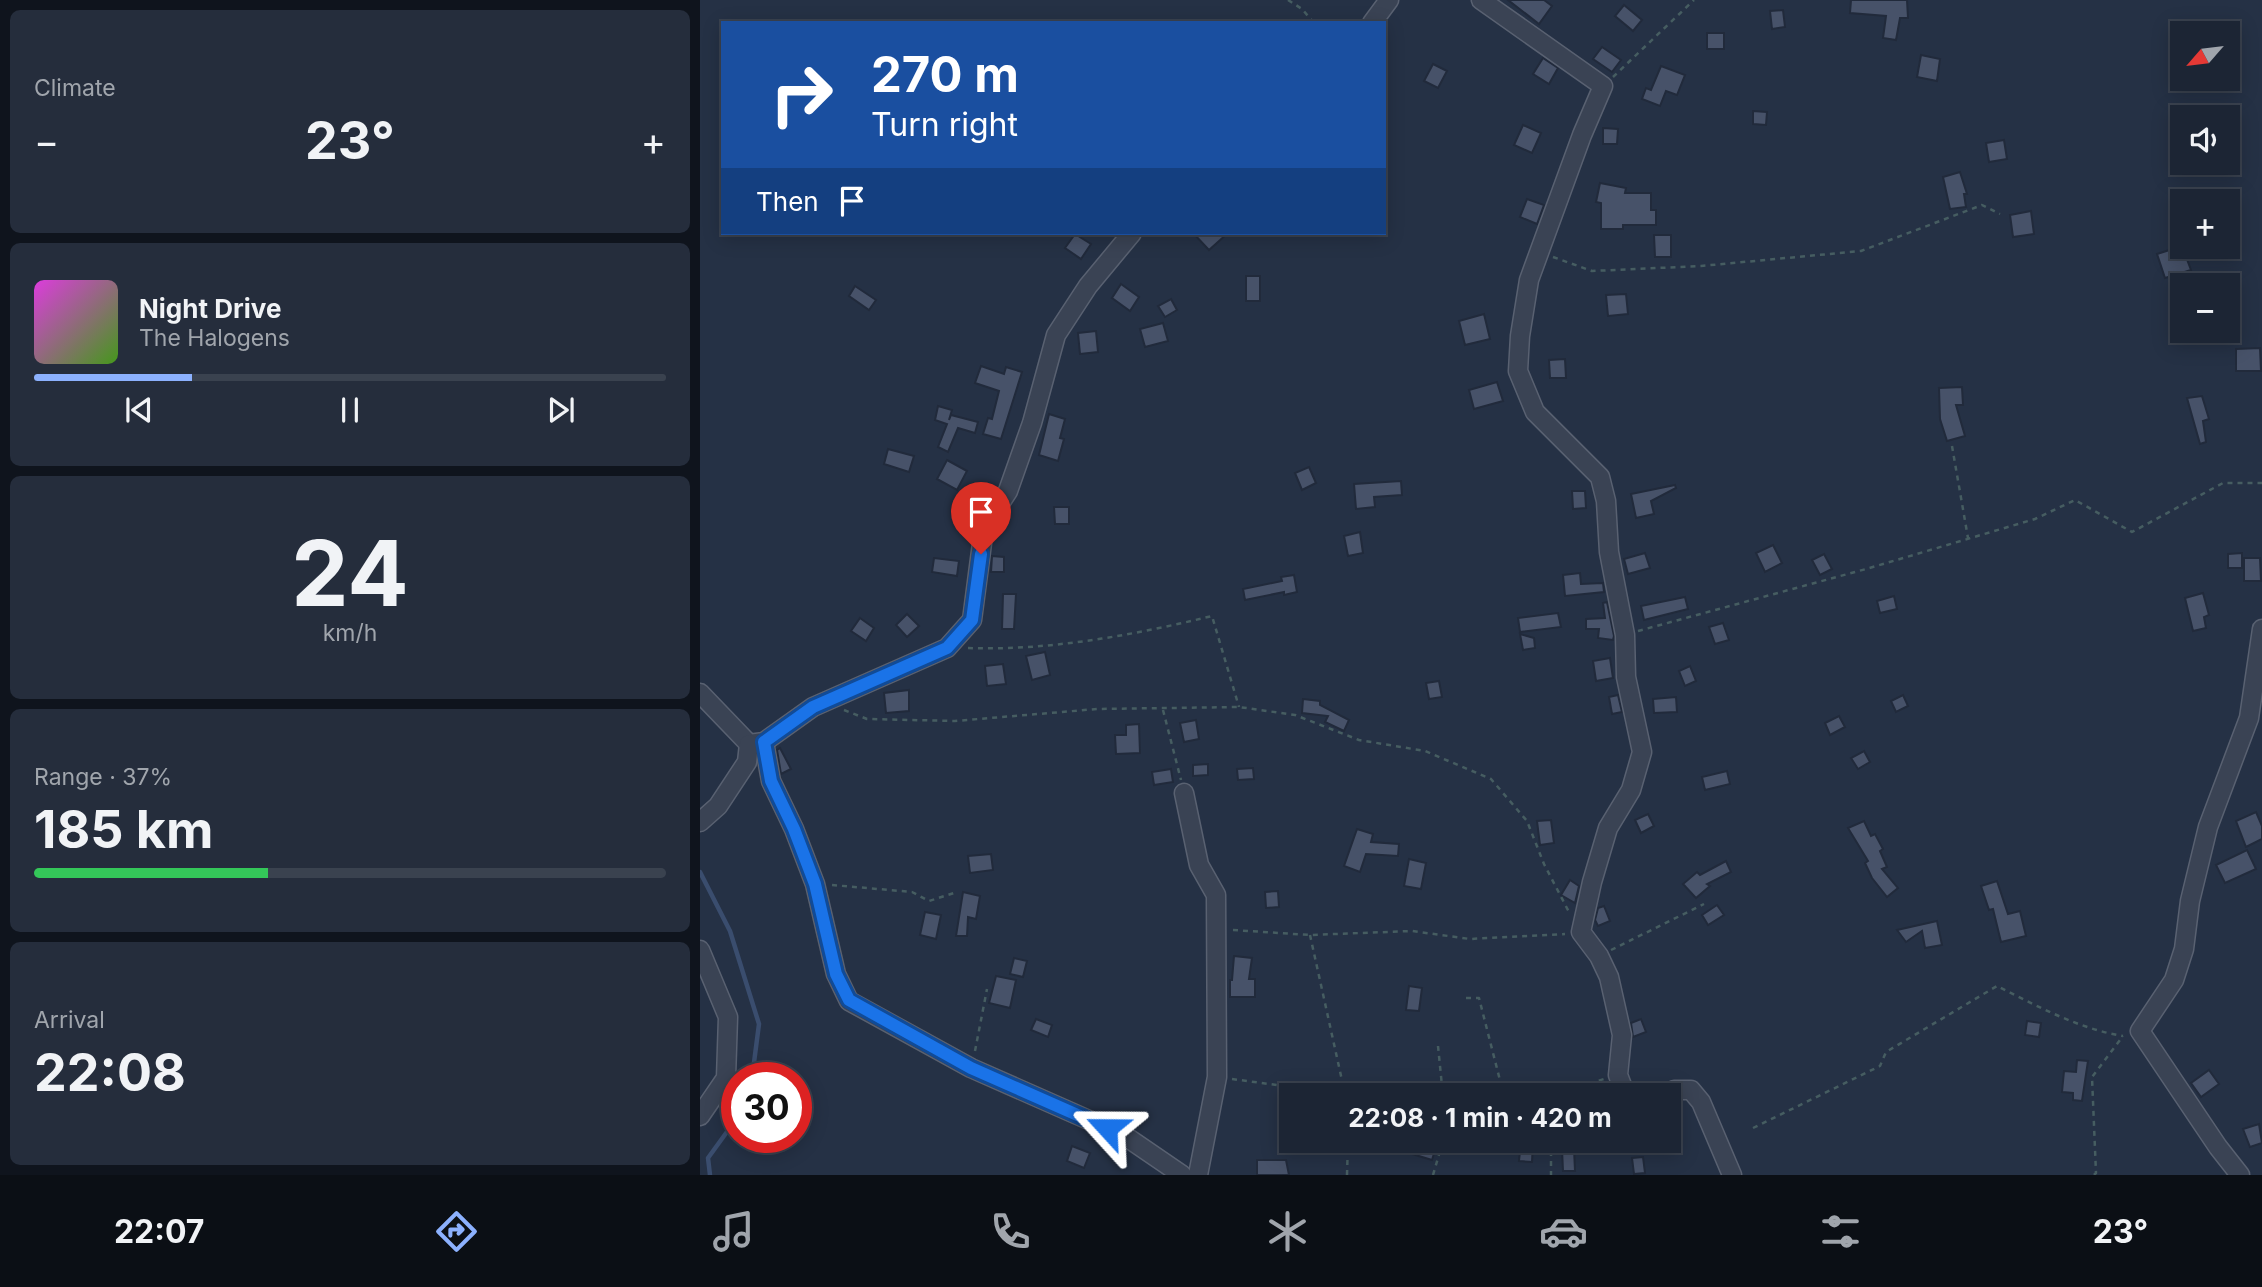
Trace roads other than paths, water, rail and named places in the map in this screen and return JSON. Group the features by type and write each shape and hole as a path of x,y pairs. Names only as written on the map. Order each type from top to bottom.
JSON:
{"street":[{"path":"1373,21 1389,0"},
{"path":"1480,0 1603,86 1582,135 1530,280 1520,336 1518,372 1535,412 1601,477 1606,501 1609,552 1625,635 1626,677 1642,752 1631,790 1608,828 1581,932 1599,956 1609,977 1622,1035 1618,1074 1621,1083"},
{"path":"700,822 718,806 747,762 756,743 813,707 947,648 972,620 984,528 1008,491 1032,423 1056,335 1088,286 1130,235"},
{"path":"2240,1175 2131,1034 2174,979 2184,948 2190,901 2208,827 2249,718 2262,629"},
{"path":"700,693 736,733 756,743 815,884 836,974 849,1000 971,1068 1125,1136 1182,1175"},
{"path":"1184,793 1199,865 1216,895 1217,1077 1198,1175"},
{"path":"700,950 728,1017 726,1078 700,1116"},
{"path":"1681,1090 1690,1090 1701,1102 1732,1175"}],"waterway":[{"path":"700,872 730,931 759,1024 754,1062"},
{"path":"710,1175 708,1158 721,1140"}]}
